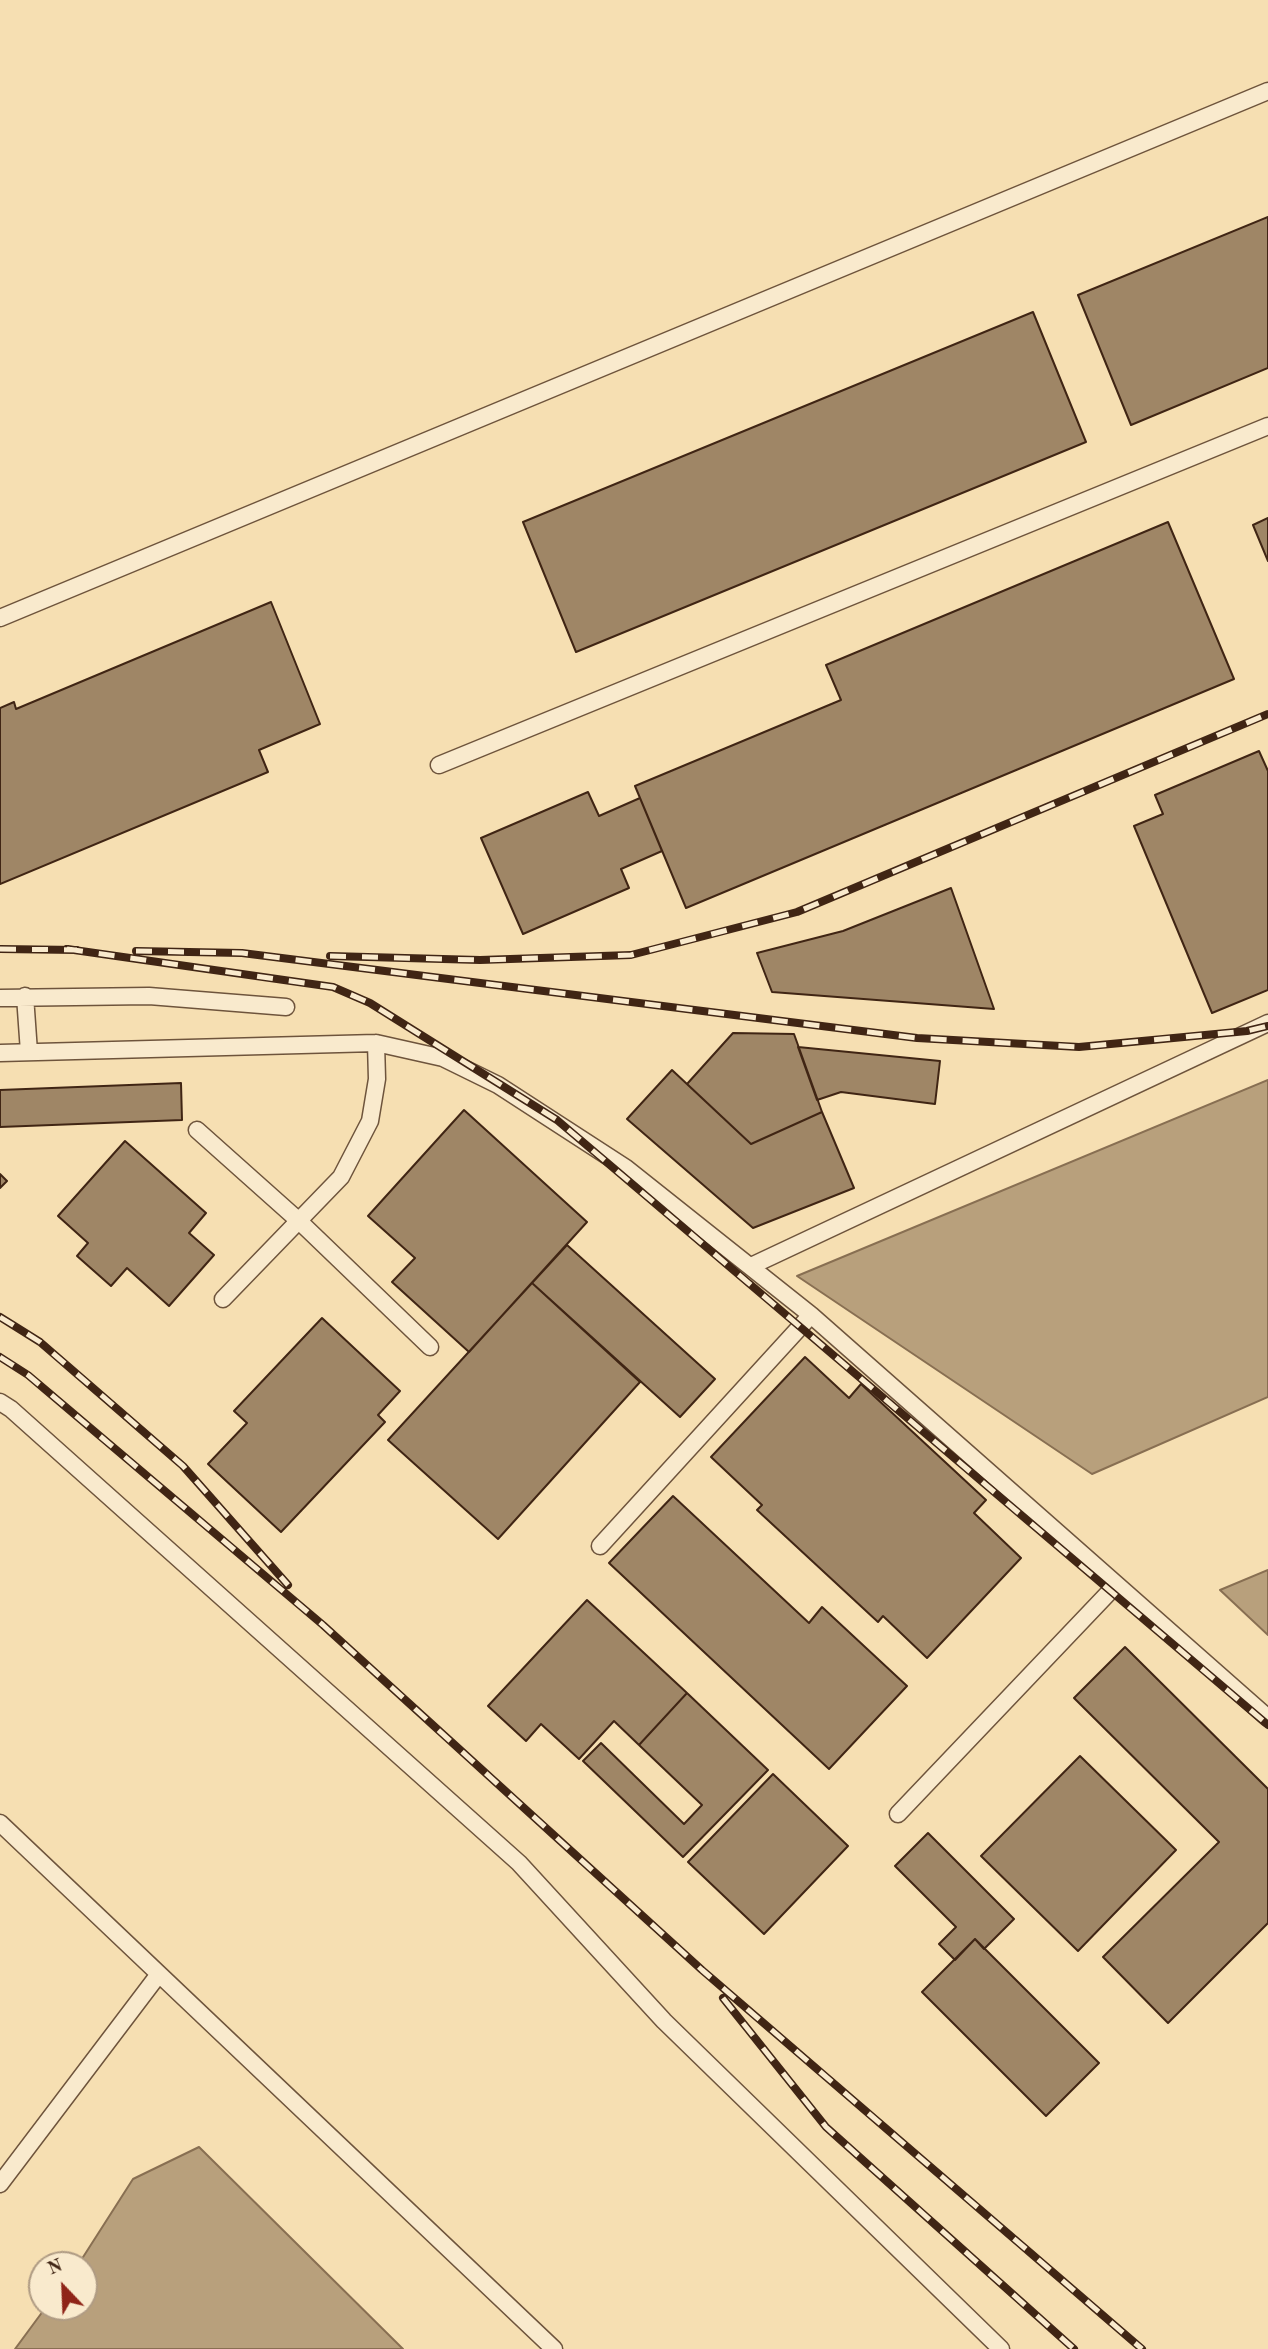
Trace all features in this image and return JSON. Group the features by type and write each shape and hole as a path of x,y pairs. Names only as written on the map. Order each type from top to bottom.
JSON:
{"lane":[{"path":"0,618 1268,91"},
{"path":"439,765 1268,426"},
{"path":"25,996 29,1052"},
{"path":"0,998 149,996 286,1007"},
{"path":"751,1266 1268,1023"},
{"path":"223,1299 341,1177 370,1121 377,1079 376,1043"},
{"path":"0,1053 376,1043 443,1058 498,1085 626,1168 811,1315 1268,1718"},
{"path":"197,1130 299,1220 430,1347"},
{"path":"600,1546 811,1315"},
{"path":"0,1402 519,1863 664,2021 1001,2349"},
{"path":"898,1814 1116,1585"},
{"path":"0,1823 554,2349"},
{"path":"0,2184 159,1974"}],"shaded area":[{"path":"1268,1080 1268,1397 1092,1474 797,1276"},
{"path":"1268,1570 1268,1635 1220,1590"},
{"path":"199,2147 403,2349 15,2349 36,2321 98,2321 98,2251 87,2251 133,2179"}],"building":[{"path":"1268,217 1268,368 1131,425 1078,295"},
{"path":"1033,312 1086,442 576,652 523,522"},
{"path":"1268,518 1268,561 1253,525"},
{"path":"1168,522 1234,679 686,908 635,786 841,700 826,665"},
{"path":"271,602 320,724 259,750 268,772 0,884 0,708 14,702 16,709"},
{"path":"1259,751 1268,771 1268,990 1212,1013 1134,826 1163,814 1155,795"},
{"path":"588,792 599,816 640,798 662,851 621,869 629,888 523,934 481,838"},
{"path":"951,888 994,1009 772,992 757,953 843,931"},
{"path":"733,1033 794,1034 822,1112 751,1144 687,1084"},
{"path":"798,1047 940,1061 935,1104 841,1092 817,1100"},
{"path":"672,1070 751,1144 822,1112 854,1188 753,1228 627,1119"},
{"path":"181,1083 182,1120 0,1127 0,1090"},
{"path":"464,1110 587,1222 469,1352 392,1282 415,1258 368,1216"},
{"path":"125,1141 206,1213 189,1233 214,1255 169,1306 127,1268 111,1286 77,1256 88,1243 58,1216"},
{"path":"0,1174 7,1181 0,1188"},
{"path":"567,1245 715,1379 680,1417 532,1283"},
{"path":"532,1283 640,1382 498,1539 388,1440"},
{"path":"322,1318 400,1391 378,1415 385,1422 281,1532 208,1464 247,1423 234,1411"},
{"path":"805,1357 849,1398 861,1384 986,1500 974,1513 1021,1558 927,1658 883,1616 878,1622 757,1510 762,1505 711,1457"},
{"path":"673,1496 809,1623 822,1607 907,1686 829,1769 609,1563"},
{"path":"587,1600 687,1693 639,1745 614,1721 579,1759 541,1724 526,1741 488,1706"},
{"path":"1125,1647 1268,1789 1268,1923 1168,2023 1103,1957 1219,1842 1074,1698"},
{"path":"687,1693 768,1770 683,1857 583,1761 601,1743 684,1824 702,1805 639,1745"},
{"path":"1080,1756 1176,1850 1078,1951 981,1856"},
{"path":"773,1774 848,1846 764,1934 688,1862"},
{"path":"928,1833 1014,1919 984,1949 975,1939 955,1960 939,1944 956,1927 895,1866"},
{"path":"975,1939 1099,2063 1046,2116 922,1992"}],"railway":[{"path":"330,956 480,960 631,955 797,912 1268,714"},
{"path":"0,949 77,950"},
{"path":"67,949 333,987 370,1003 557,1120 1268,1725"},
{"path":"136,951 242,953 917,1038 1079,1047 1247,1031 1268,1026"},
{"path":"0,1317 40,1342 183,1466 288,1585"},
{"path":"0,1357 28,1375 323,1625 702,1970 1142,2349"},
{"path":"723,1998 826,2127 1074,2349"}]}
